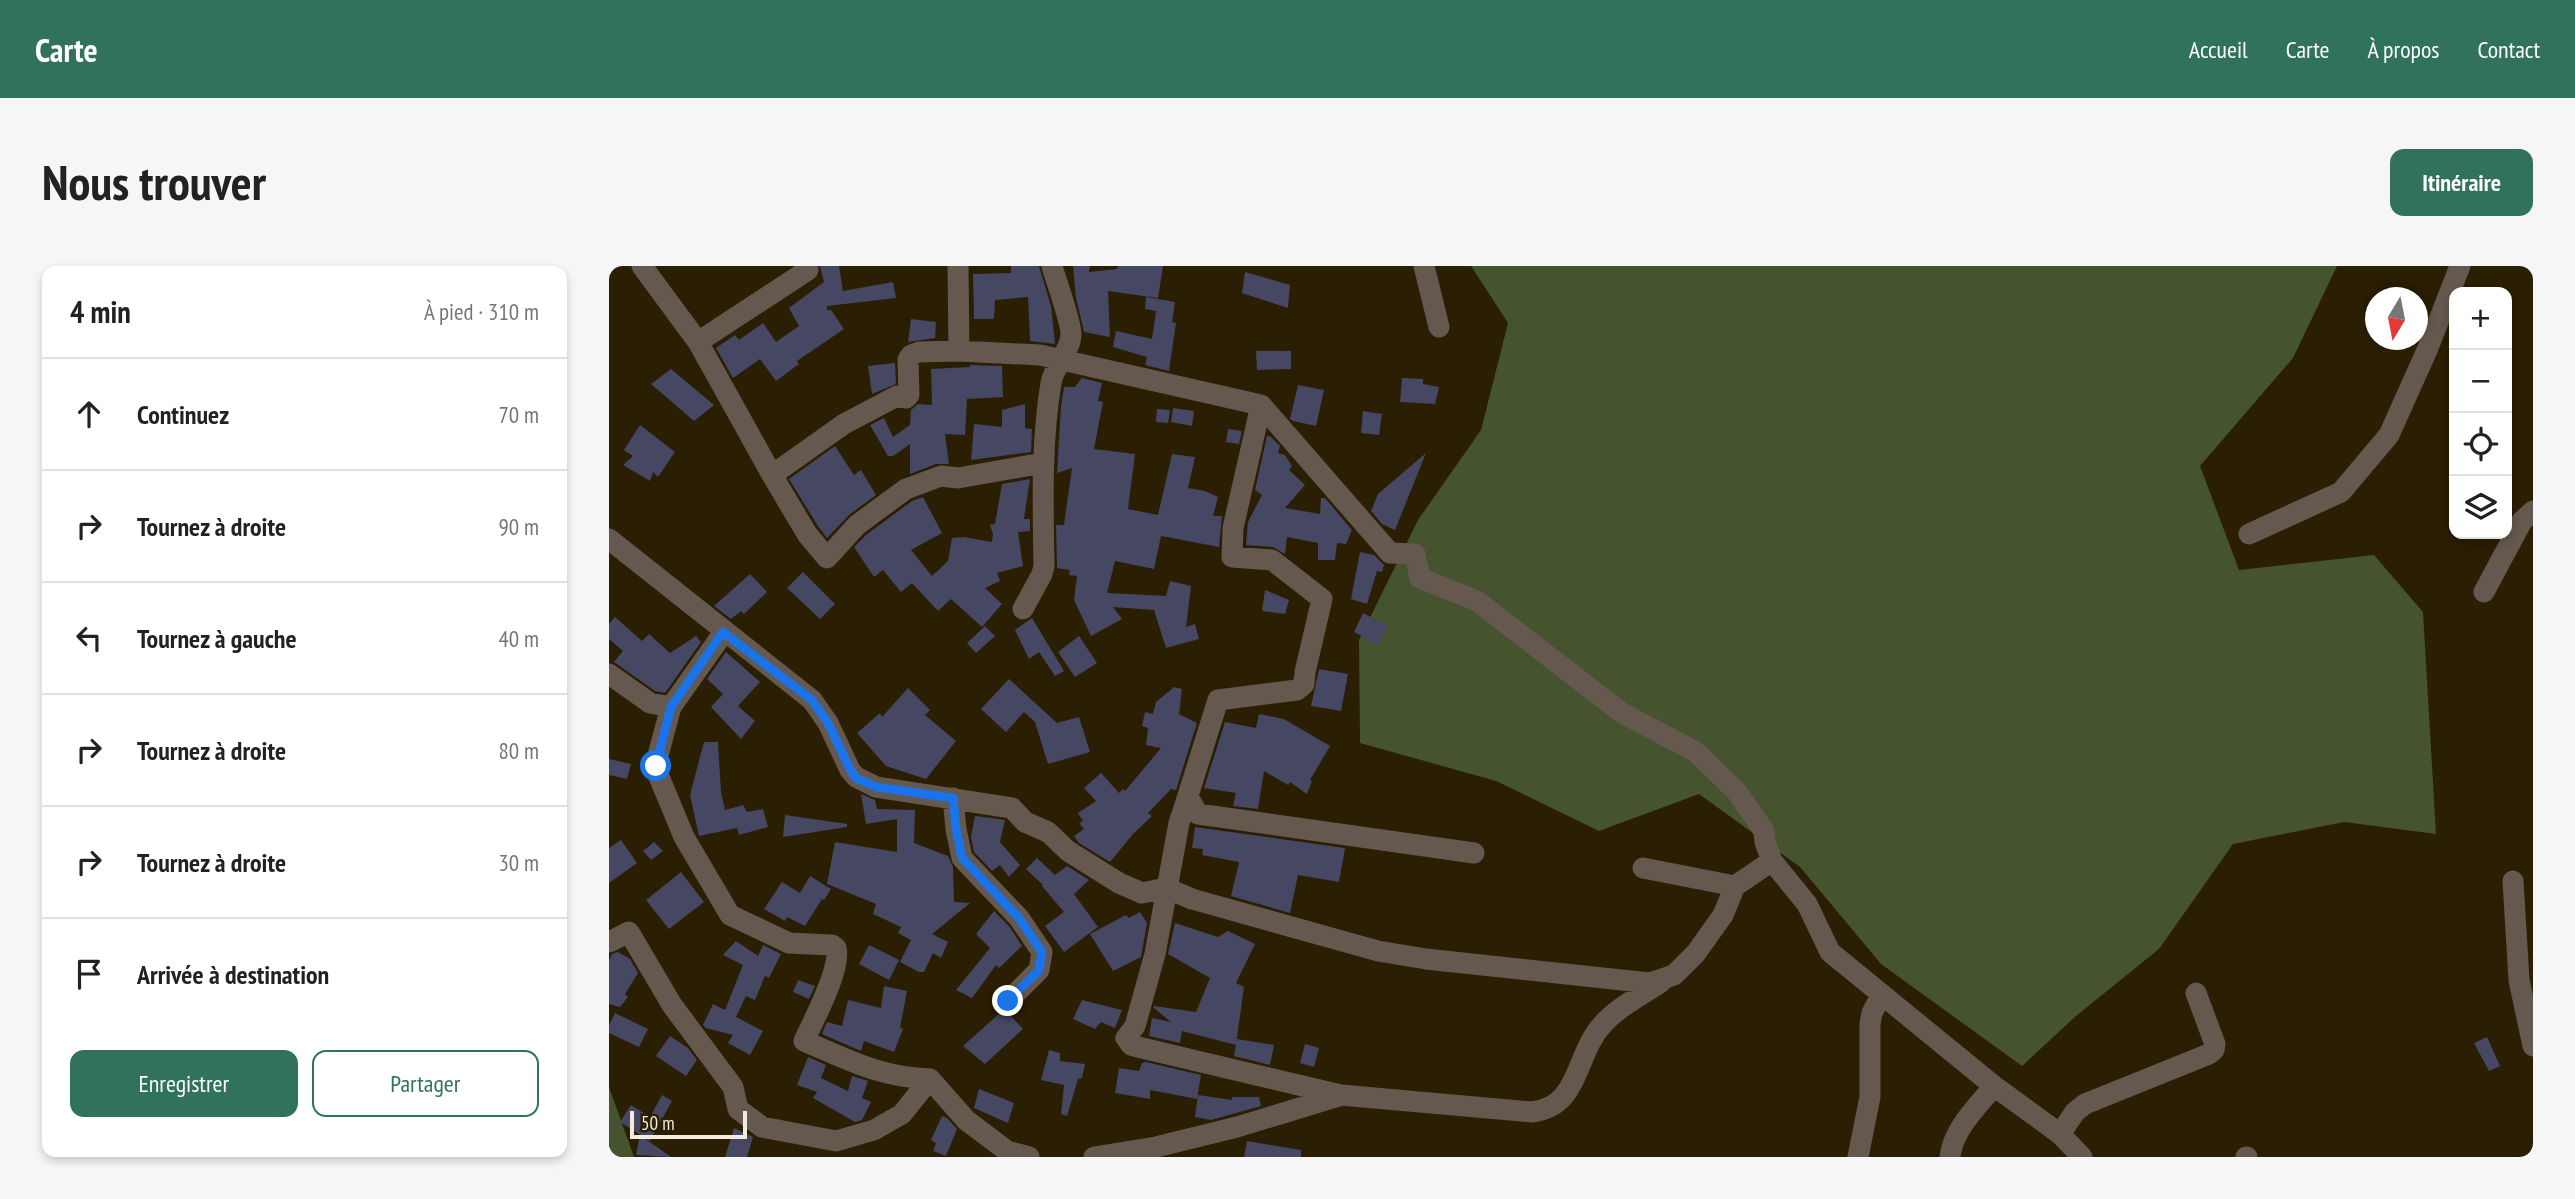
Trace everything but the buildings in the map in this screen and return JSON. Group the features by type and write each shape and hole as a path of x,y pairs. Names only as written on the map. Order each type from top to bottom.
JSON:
{"street":[{"path":"642,266 698,342 807,534 827,558 857,525 906,489 941,476 958,478 1043,463"},
{"path":"958,266 959,351"},
{"path":"1023,609 1044,566 1043,463 1051,381 1071,333 1052,266"},
{"path":"1424,266 1439,327"},
{"path":"2249,534 2341,492 2389,435 2428,348 2460,266"},
{"path":"698,342 808,270"},
{"path":"772,475 844,424 897,396 907,398 908,360 911,355 919,352 1027,353 1261,405 1390,553 1415,554 1420,578 1477,601 1622,713 1696,752 1737,792 1763,831 1772,861 1807,904 1830,952 1994,1086 2060,1134 2082,1157"},
{"path":"1261,405 1233,528 1232,556 1272,560 1322,599 1304,684 1297,691 1218,700 1179,822 1152,965 1135,1026 1126,1038 1131,1045 1341,1095 1543,1111 1567,1095 1585,1050 1605,1021 1674,975 1696,953 1723,915 1735,886 1772,861"},
{"path":"2484,592 2522,521 2533,511"},
{"path":"609,539 812,700 828,723 856,778 876,787 1012,808 1025,822 1048,832 1068,851 1119,883 1142,893 1166,888 1192,899 1378,951 1638,983 1663,981"},
{"path":"723,632 671,707 657,759 657,772 684,836 726,910 730,915 789,943 832,945 836,948 837,959 823,1001 804,1041 866,1068 909,1078 930,1079 967,1120 1007,1152 1029,1157"},
{"path":"609,674 650,703 671,707"},
{"path":"953,798 962,858 1019,918 1042,952 1039,970 1008,1001"},
{"path":"1186,802 1191,802 1198,814 1474,853"},
{"path":"1643,868 1735,886"},
{"path":"2513,881 2519,980 2533,1046"},
{"path":"609,942 629,932 672,1005 733,1087 738,1109 762,1127 835,1141 874,1130 902,1114 930,1079"},
{"path":"2060,1134 2075,1112 2085,1104 2214,1050 2215,1044 2196,993"},
{"path":"1858,1157 1870,1097 1870,1024 1872,1013 1882,994"},
{"path":"1950,1157 1954,1139 1994,1086"},
{"path":"1094,1157 1170,1144 1237,1127 1341,1095"}],"green space":[{"path":"1471,266 2337,266 2293,358 2200,466 2239,570 2374,555 2423,612 2436,834 2344,822 2233,844 2159,949 2076,1016 2022,1066 1881,964 1800,867 1699,794 1599,831 1496,781 1360,743 1359,640 1418,520 1481,430 1508,323"},
{"path":"609,1087 634,1157 609,1157"}],"route":[{"path":"656,766 671,707 723,632 812,700 828,723 856,778 876,787 953,798 962,858 1019,918 1042,952 1039,970 1008,1001"}]}
